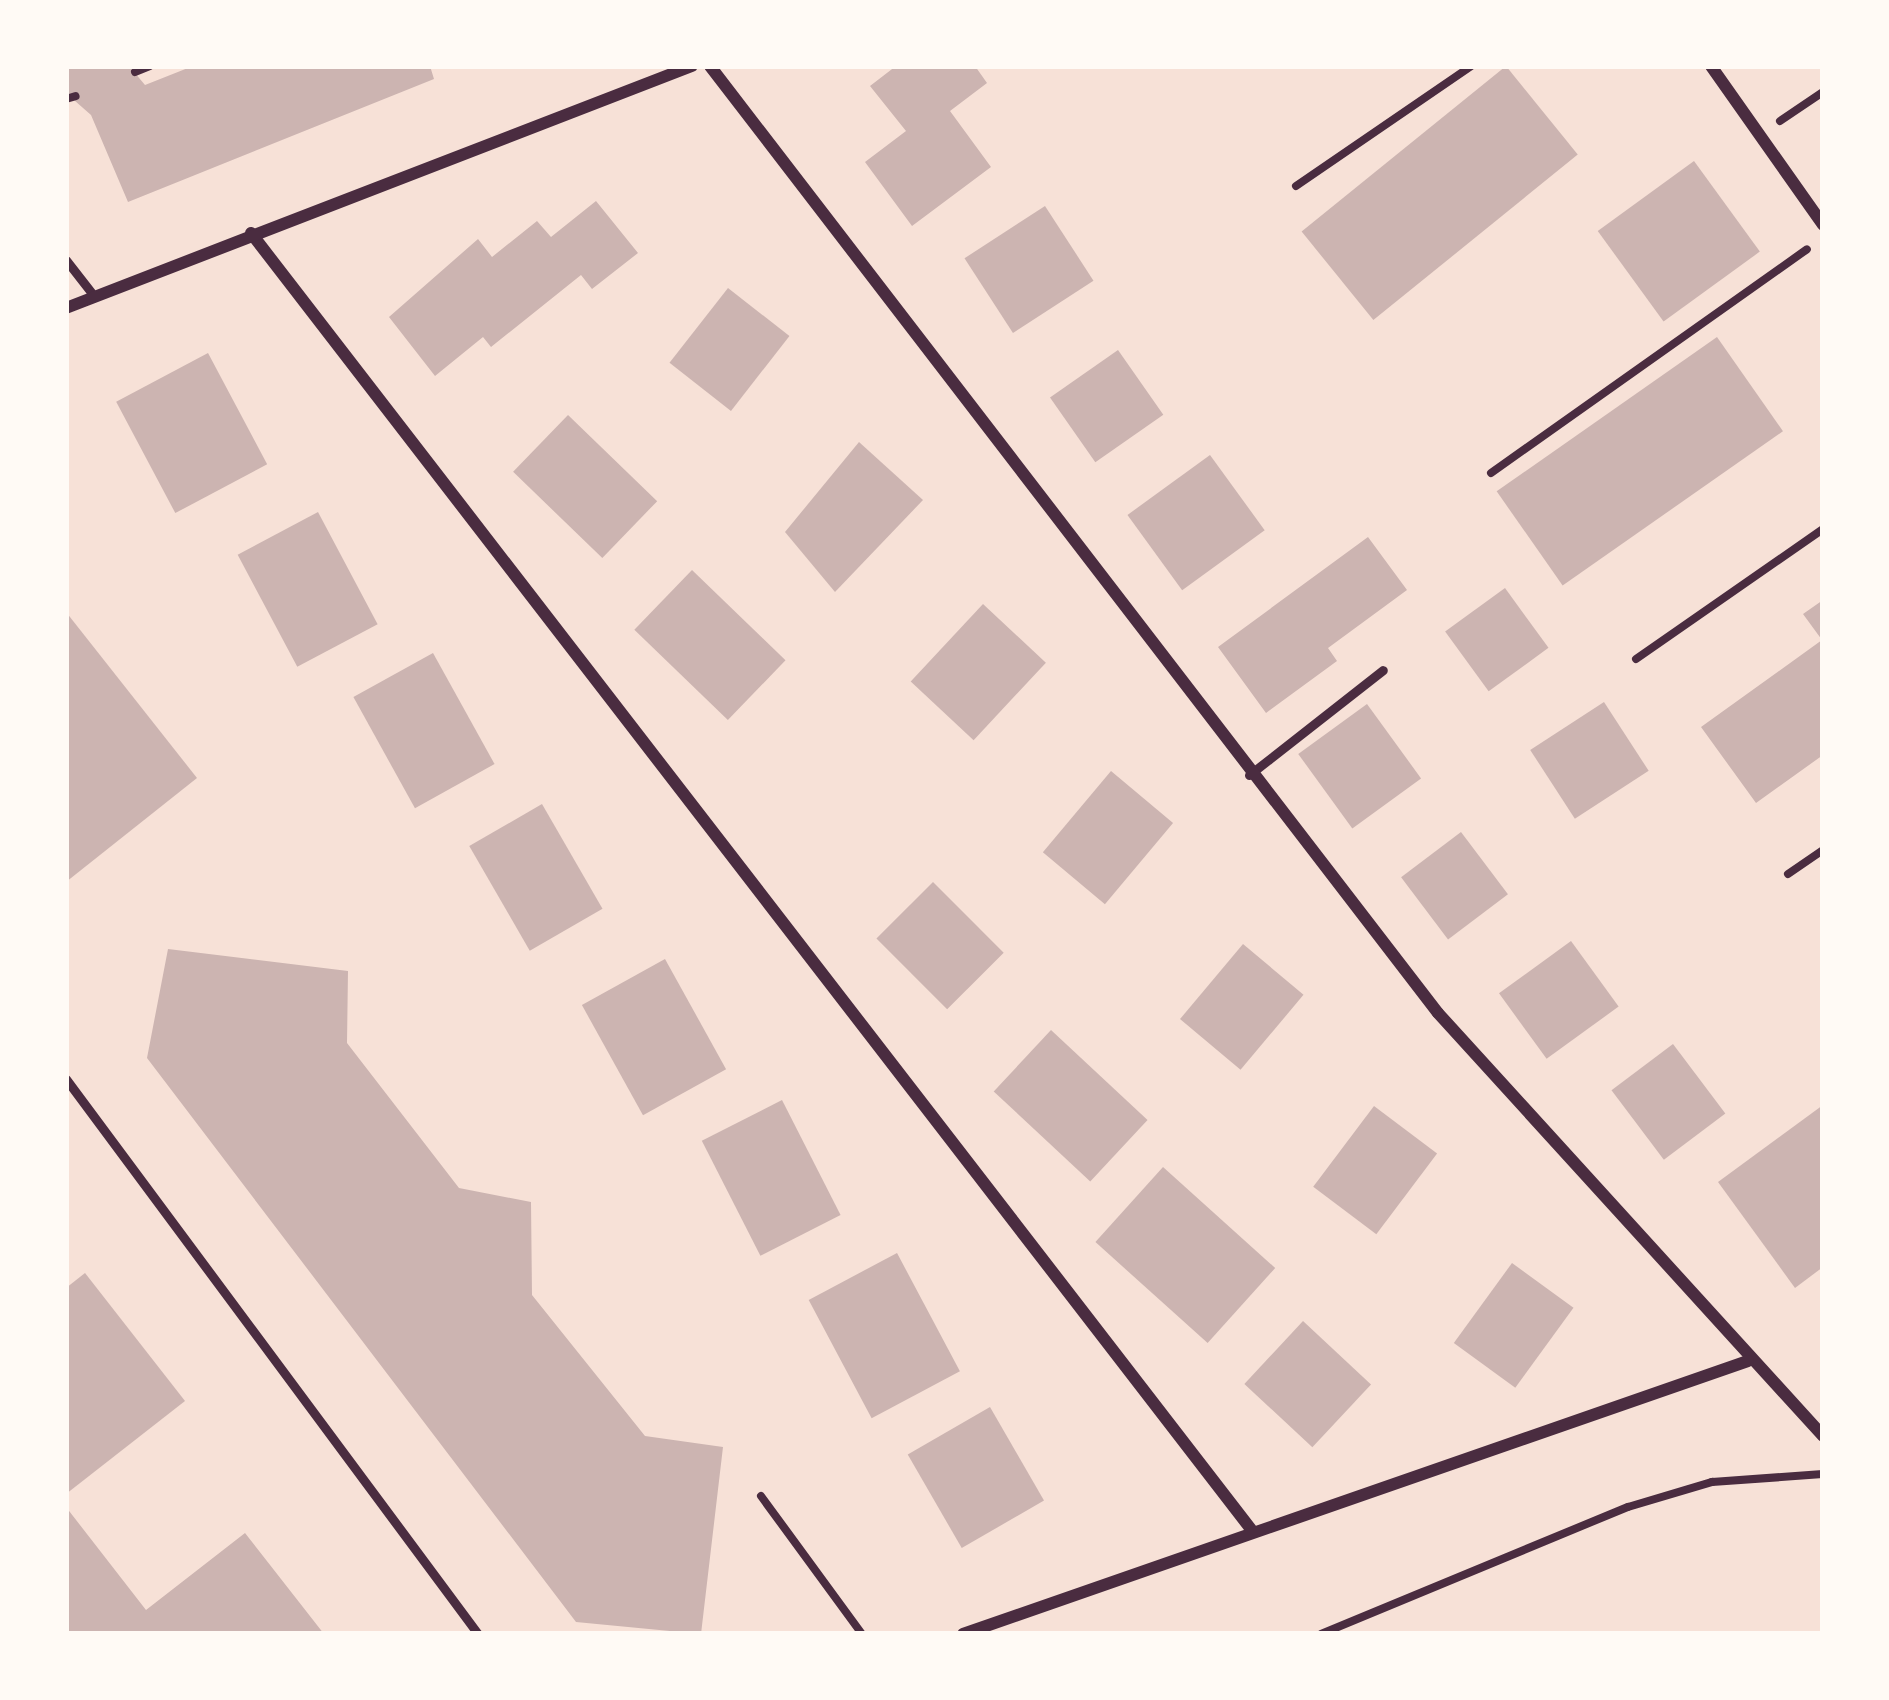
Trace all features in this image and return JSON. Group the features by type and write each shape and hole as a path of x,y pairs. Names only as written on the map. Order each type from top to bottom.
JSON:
{"street":[{"path":"66,308 692,66"},
{"path":"710,66 1249,776 1438,1013 1748,1360 1820,1427"},
{"path":"1711,66 1823,225"},
{"path":"251,233 1251,1529"},
{"path":"964,1634 1251,1529 1748,1360"}],"lane":[{"path":"66,260 94,296"},
{"path":"1249,776 1383,670"},
{"path":"66,1079 478,1634"}],"path":[{"path":"134,72 150,66"},
{"path":"1296,186 1471,66"},
{"path":"1759,135 1823,92"},
{"path":"1491,473 1823,238"},
{"path":"1636,659 1823,529"},
{"path":"1788,874 1823,850"},
{"path":"1321,1634 1628,1507 1712,1482 1823,1474"},
{"path":"761,1496 862,1634"}],"building":[{"path":"66,66 129,66 145,85 193,66 430,66 434,79 128,202 91,115 66,93"},
{"path":"896,66 975,66 987,83 950,111 991,167 912,226 865,162 906,131 870,86"},
{"path":"1506,66 1578,155 1373,320 1302,232"},
{"path":"1694,161 1760,252 1664,322 1598,231"},
{"path":"596,201 638,253 592,289 581,275 491,347 483,337 435,376 389,317 478,239 492,257 537,221 551,237"},
{"path":"1045,206 1093,281 1013,333 964,258"},
{"path":"728,288 789,336 731,411 670,363"},
{"path":"1717,337 1783,431 1563,585 1497,491"},
{"path":"1118,350 1163,415 1095,462 1050,398"},
{"path":"208,353 267,464 175,513 116,402"},
{"path":"568,415 657,501 602,558 513,472"},
{"path":"859,442 923,500 835,592 785,532"},
{"path":"1210,455 1265,530 1182,590 1127,515"},
{"path":"318,512 378,624 297,667 238,555"},
{"path":"1368,537 1407,590 1328,648 1337,661 1266,713 1218,647"},
{"path":"692,570 786,660 728,720 634,630"},
{"path":"1505,588 1548,648 1489,691 1445,631"},
{"path":"1823,600 1823,755 1756,803 1701,727 1822,640 1803,614"},
{"path":"983,604 1046,663 974,740 911,682"},
{"path":"66,612 197,778 66,882"},
{"path":"433,653 495,764 415,808 353,697"},
{"path":"1604,702 1649,771 1575,819 1530,750"},
{"path":"1367,704 1421,778 1352,828 1298,754"},
{"path":"1111,771 1173,823 1105,904 1043,852"},
{"path":"542,804 602,909 530,951 469,846"},
{"path":"1461,832 1508,894 1448,939 1401,877"},
{"path":"933,882 1004,953 947,1009 876,939"},
{"path":"1571,941 1619,1007 1547,1059 1499,993"},
{"path":"1243,944 1304,995 1241,1070 1180,1019"},
{"path":"168,949 348,971 347,1043 459,1188 531,1202 532,1295 645,1436 723,1447 701,1634 576,1622 147,1058"},
{"path":"665,959 726,1069 643,1115 582,1005"},
{"path":"1051,1030 1148,1120 1090,1181 994,1091"},
{"path":"1673,1044 1725,1113 1664,1160 1612,1090"},
{"path":"782,1100 841,1215 760,1256 702,1141"},
{"path":"1823,1105 1823,1267 1795,1288 1718,1182"},
{"path":"1374,1106 1437,1154 1376,1234 1313,1187"},
{"path":"1163,1167 1275,1268 1208,1343 1095,1242"},
{"path":"897,1253 960,1371 872,1418 809,1300"},
{"path":"1512,1263 1573,1308 1515,1388 1454,1343"},
{"path":"85,1273 185,1401 66,1494 66,1288"},
{"path":"1303,1321 1371,1384 1312,1447 1244,1384"},
{"path":"990,1407 1044,1501 962,1548 908,1454"},
{"path":"66,1507 146,1610 245,1533 324,1634 66,1634"}]}
